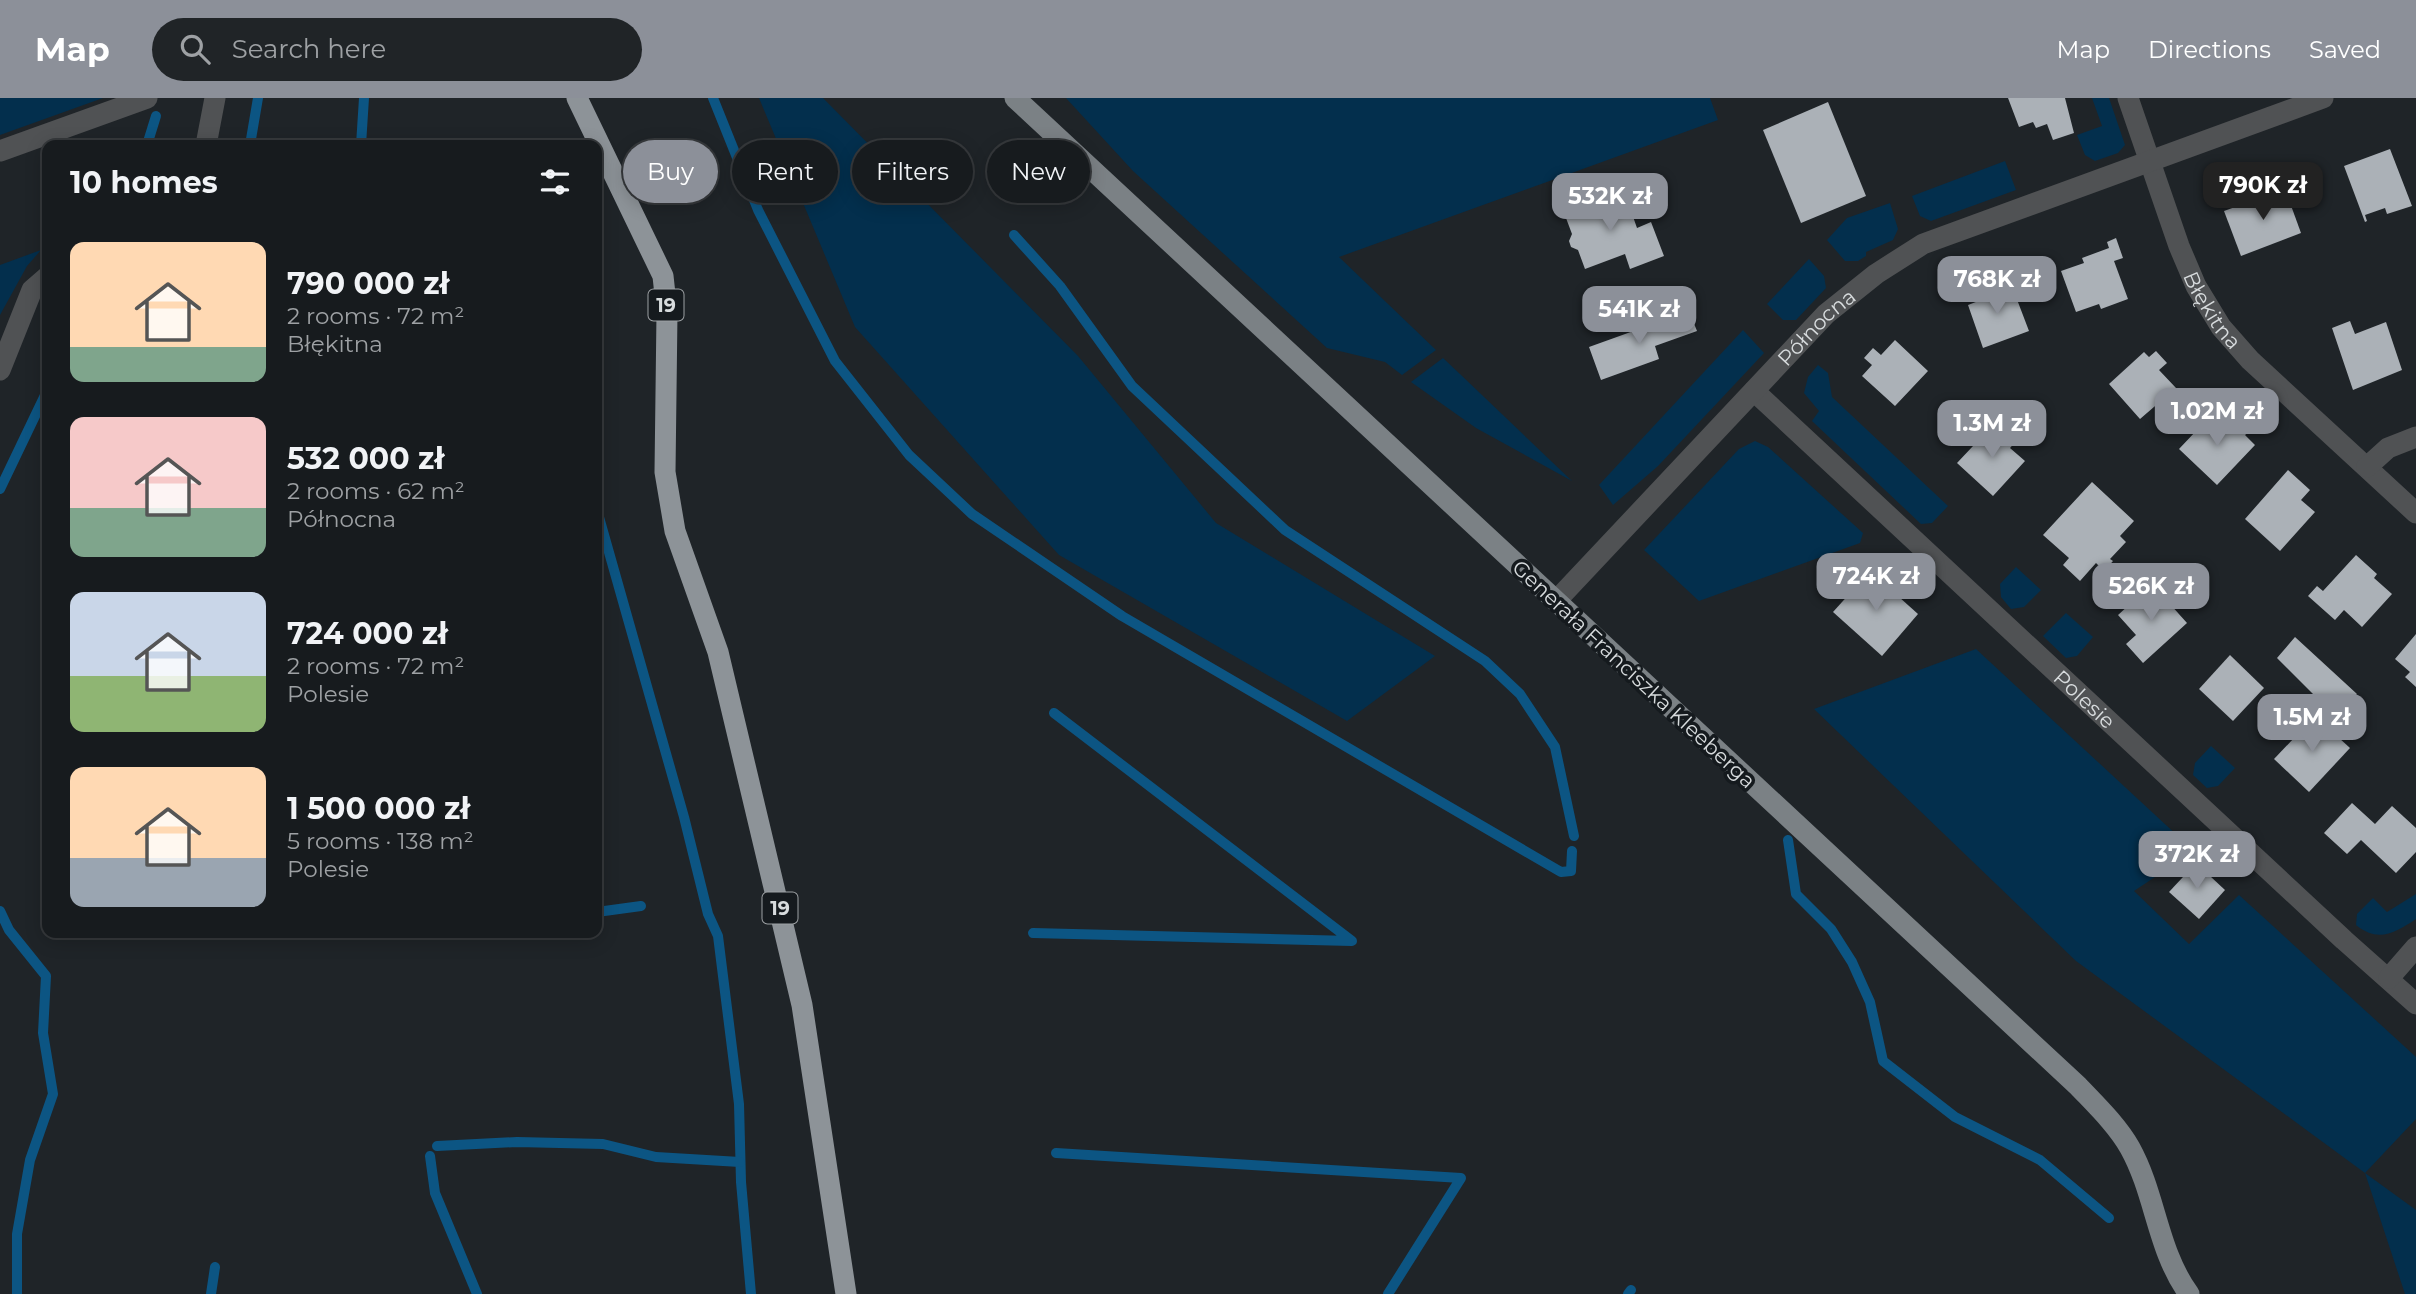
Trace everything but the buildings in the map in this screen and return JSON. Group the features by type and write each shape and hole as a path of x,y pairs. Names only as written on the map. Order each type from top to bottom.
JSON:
{"highway":[{"name":"19","path":"577,98 597,140"},
{"name":"19","path":"602,150 663,276 667,313 665,472 675,531 719,652 796,980 827,1158 846,1294"}],"main road":[{"name":"Generała Franciszka Kleeberga","path":"1015,98 2078,1086 2130,1148 2145,1182 2174,1273 2189,1294"}],"street":[{"path":"0,151 148,98"},
{"path":"207,140 215,98"},
{"path":"2128,98 2150,162"},
{"name":"Północna","path":"1556,601 1826,314 1875,274 1923,244 1989,218 2323,98"},
{"name":"Błękitna","path":"2150,162 2193,280 2221,327 2250,360 2416,513"},
{"path":"0,370 32,290 42,281"},
{"name":"Polesie","path":"1754,391 2416,1004"},
{"path":"2367,467 2388,448 2416,437"},
{"path":"2389,978 2416,947"}],"shaded area":[{"path":"0,98 103,98 0,135"},
{"path":"759,98 823,98 865,140 852,140 852,203 927,203 1078,356 1216,523 1435,656 1347,721 1059,555 855,327 803,203 838,203 838,140 777,140"},
{"path":"1066,98 1710,98 1718,120 1339,257 1436,350 1402,375 1385,362 1327,348 1133,171"},
{"path":"2092,98 2109,98 2125,145 2118,153 2095,161 2085,155 2077,135 2102,126"},
{"path":"2005,161 2016,190 1931,221 1920,216 1912,196"},
{"path":"1890,203 1898,229 1893,240 1866,252 1866,256 1858,261 1845,261 1827,240 1847,218"},
{"path":"41,250 27,266 0,315 0,265"},
{"path":"1809,259 1824,276 1826,288 1796,320 1783,320 1767,304"},
{"path":"1743,330 1764,353 1658,466 1613,505 1599,485"},
{"path":"1443,358 1572,481 1476,428 1411,382"},
{"path":"1818,365 1828,373 1832,397 1948,506 1932,523 1921,524 1812,421 1819,411 1804,393 1808,377"},
{"path":"1755,441 1768,447 1863,533 1860,543 1699,601 1644,550 1739,449"},
{"path":"2016,567 2041,590 2024,607 2011,609 2001,597 2000,584"},
{"path":"2066,613 2093,637 2077,656 2066,658 2043,636"},
{"path":"1976,649 2194,851 2134,891 2189,944 2239,895 2416,1057 2416,1119 2365,1173 2076,961 1814,709"},
{"path":"2211,746 2235,768 2218,786 2207,788 2193,775 2195,763"},
{"path":"2416,894 2416,919 2394,932 2372,934 2356,925 2357,914 2373,898 2387,912"},
{"path":"2365,1173 2416,1210 2416,1294 2405,1294"}],"waterway":[{"path":"251,140 258,98"},
{"path":"361,140 364,98"},
{"path":"713,98 758,210 835,361 909,455 972,514 1122,616 1561,872 1571,871 1572,851"},
{"path":"149,140 156,116"},
{"path":"1014,235 1060,286 1132,386 1285,530 1485,661 1520,694 1555,747 1574,836"},
{"path":"0,489 42,401"},
{"path":"602,528 684,817 708,914 718,936 739,1104 741,1182 751,1294"},
{"path":"1033,933 1352,941 1054,713"},
{"path":"1788,840 1796,894 1831,929 1852,962 1870,1002 1883,1061 1955,1117 2040,1160 2109,1218"},
{"path":"602,911 641,906"},
{"path":"0,911 9,930 46,976 43,1033 53,1094 30,1160 17,1234 17,1294"},
{"path":"437,1146 517,1142 603,1144 656,1157 740,1162"},
{"path":"1056,1153 1461,1178 1388,1294"},
{"path":"430,1156 435,1193 477,1294"},
{"path":"211,1294 215,1267"},
{"path":"1628,1294 1631,1290"}]}
